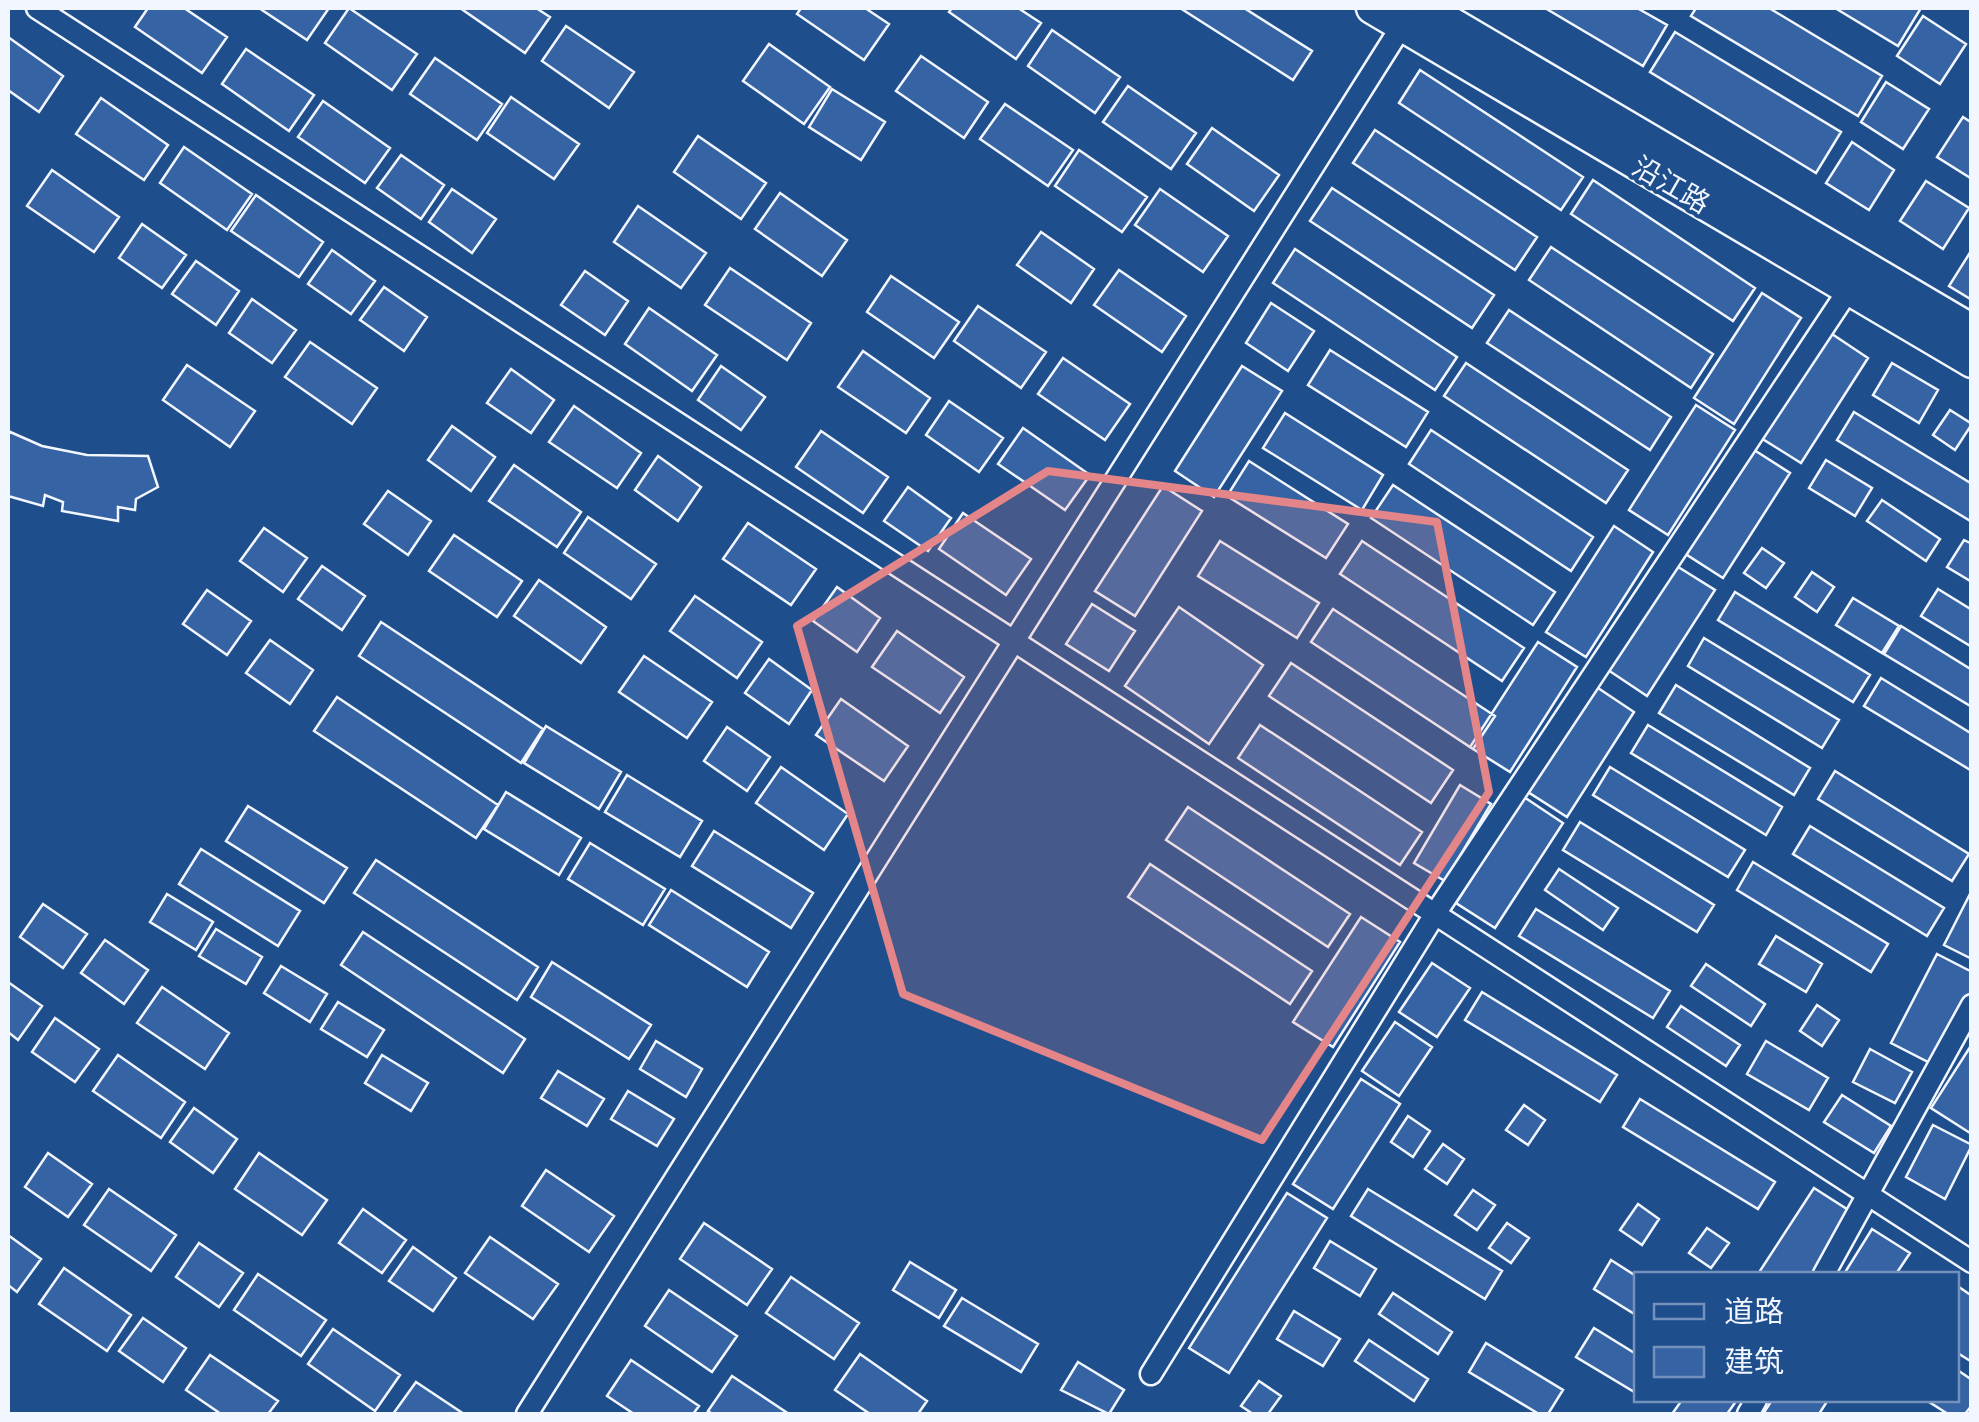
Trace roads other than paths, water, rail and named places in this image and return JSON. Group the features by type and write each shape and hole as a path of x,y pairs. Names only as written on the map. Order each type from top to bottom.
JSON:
{"main road":[{"name":"沿江路","path":"1372,8 1407,17 1857,278 1972,330"},
{"name":"沿江路","path":"1426,8 1857,278 1972,362"}],"street":[{"path":"36,8 1972,1262"},
{"path":"527,1414 1407,17"},
{"path":"1151,1374 1435,914 1857,278"},
{"path":"1825,1272 1972,1005"}]}
